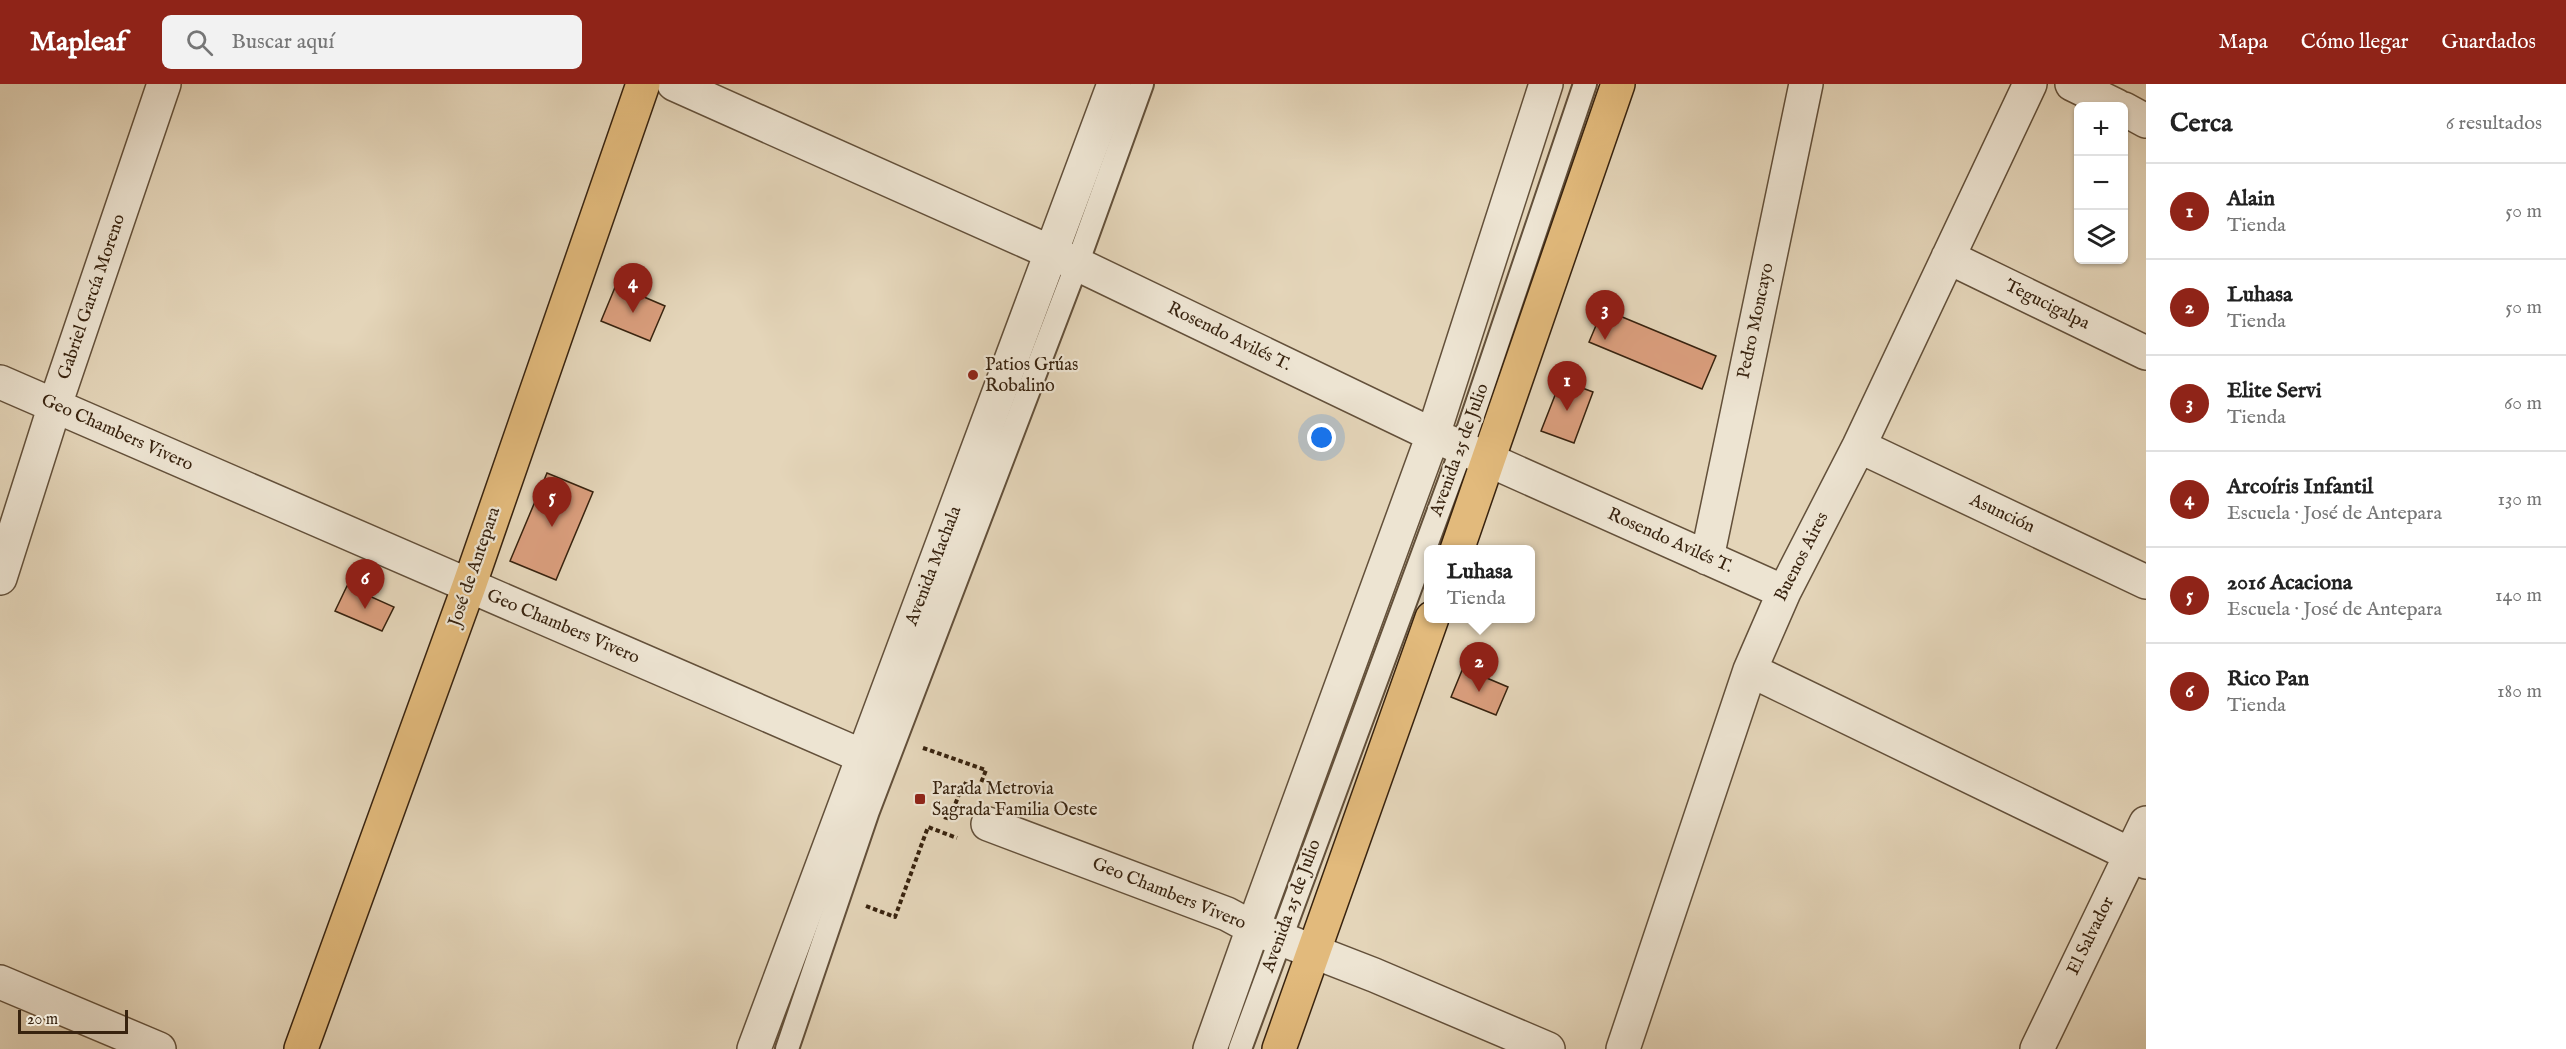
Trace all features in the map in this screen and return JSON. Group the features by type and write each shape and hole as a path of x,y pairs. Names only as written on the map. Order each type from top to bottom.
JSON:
{"main road":[{"name":"José de Antepara","path":"302,1049 469,586 643,84"},
{"name":"Avenida 25 de Julio","path":"1457,545 1462,448 1618,84"},
{"name":"Avenida 25 de Julio","path":"1280,1049 1430,623"}],"street":[{"name":"Gabriel García Moreno","path":"0,578 55,405 164,84"},
{"name":"Rosendo Avilés T.","path":"674,84 1064,258 1462,448 1784,592"},
{"name":"Avenida Machala","path":"754,1049 862,756 1064,258 1114,84"},
{"name":"Avenida 25 de Julio","path":"1210,1049 1267,933 1462,448 1546,84"},
{"name":"Pedro Moncayo","path":"1707,558 1806,84"},
{"name":"Buenos Aires","path":"1623,1049 1750,670 1784,592 1859,446 2030,84"},
{"path":"2072,84 2109,102"},
{"path":"2128,112 2146,120"},
{"name":"Tegucigalpa","path":"1948,257 2146,353"},
{"name":"Geo Chambers Vivero","path":"0,382 862,756"},
{"name":"Asunción","path":"1859,446 2146,582"},
{"path":"1750,670 2138,858"},
{"name":"El Salvador","path":"2037,1049 2138,858 2146,824"},
{"name":"Geo Chambers Vivero","path":"976,828 1227,914 1267,933 1313,950 1548,1049"},
{"path":"0,982 159,1049"}],"lane":[{"name":"Avenida Machala","path":"787,1049 868,810 897,738 1064,258 1142,84"},
{"name":"Avenida 25 de Julio","path":"1462,448 1585,84"},
{"name":"Avenida 25 de Julio","path":"1240,1049 1267,933"}],"path":[{"path":"897,738 986,770 979,788"},
{"path":"839,896 895,917 928,827 960,839 976,828"}],"building":[{"path":"616,285 665,306 650,341 601,321"},
{"path":"1603,309 1716,356 1702,389 1589,342"},
{"path":"1561,380 1593,392 1574,443 1541,431"},
{"path":"547,473 593,492 556,580 510,561"},
{"path":"347,586 394,607 382,631 335,611"},
{"path":"1463,668 1508,687 1496,715 1451,697"}],"place":[{"name":"Arcoíris Infantil","path":"633,313"},
{"name":"Elite Servi","path":"1605,340"},
{"name":"Patios Grúas Robalino","path":"973,375"},
{"name":"Alain","path":"1567,411"},
{"name":"2016 Acaciona","path":"552,527"},
{"name":"Rico Pan","path":"365,609"},
{"name":"Luhasa","path":"1479,692"},
{"name":"Parada Metrovia Sagrada Familia Oeste","path":"920,799"}]}
